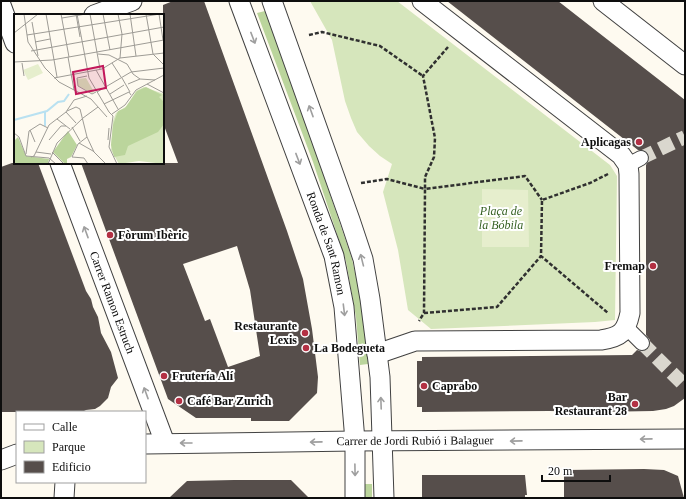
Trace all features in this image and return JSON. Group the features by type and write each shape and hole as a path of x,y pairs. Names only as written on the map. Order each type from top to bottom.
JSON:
{"street":[{"path":"97,14 132,1"},
{"name":"Ronda de Sant Ramon","path":"239,1 334,256 344,308 354,441 355,498"},
{"path":"272,1 350,220 362,259 370,299 380,377 384,498"},
{"path":"377,354 415,341 601,340 612,338 620,334 626,328 630,313 628,165 621,155 422,1"},
{"path":"603,1 685,65"},
{"path":"1,5 14,41"},
{"path":"1,49 14,44"},
{"name":"Carrer Ramon Estruch","path":"60,164 164,443"},
{"path":"626,328 642,343"},
{"name":"Carrer de Jordi Rubió i Balaguer","path":"146,444 685,439"},
{"path":"1,460 16,454"},
{"path":"64,483 64,498"}],"path":[{"path":"423,76 462,31"},
{"path":"309,35 322,32 380,46 423,76 435,138 434,157 425,177 424,313 419,319"},
{"path":"542,200 590,183 628,165"},
{"path":"361,183 387,179 424,189 525,176 542,200 541,256 497,307 424,313"},
{"path":"541,256 626,328"}],"green space":[{"name":"Plaça de la Bóbila","path":"310,1 397,1 610,165 617,176 615,320 431,329 408,310 398,250 383,192 392,164 369,146 357,132 345,101 332,40"},
{"path":"265,11 352,259 364,314 368,364 360,365 356,317 346,261 313,162 257,13"},
{"path":"482,189 528,190 529,247 482,247"},
{"path":"364,484 372,484 372,498 365,498"}],"building":[{"path":"173,1 204,1 303,279 312,329 318,377 317,393 289,421 251,421 251,418 196,418 168,399 81,164 178,163 164,126 163,5","holes":["237,246 250,290 260,356 228,367 210,319 205,321 183,264"]},
{"path":"447,1 558,1 685,100 685,398 674,406 653,411 595,412 422,412 422,407 417,407 417,361 422,361 422,357 632,355 637,350 645,351 650,345 650,340 646,335 646,165 649,159 648,154 645,151 638,150"},
{"path":"12,163 38,164 86,291 98,317 101,333 111,352 118,378 111,387 108,398 95,409 84,411 1,412 1,167"},
{"path":"566,470 664,470 678,476 684,498 564,498 564,475 566,475"},
{"path":"422,475 525,475 527,495 525,495 525,498 422,498"},
{"path":"291,480 309,498 169,498 187,481"}],"tunnel":[{"path":"641,158 685,137"},
{"path":"642,343 685,386"}],"place":[{"name":"Aplicagas","path":"639,142"},
{"name":"Fòrum Ibèric","path":"110,235"},
{"name":"Fremap","path":"653,266"},
{"name":"Restaurante Lexis","path":"305,333"},
{"name":"La Bodegueta","path":"306,348"},
{"name":"Frutería Alí","path":"164,376"},
{"name":"Caprabo","path":"424,386"},
{"name":"Café Bar Zurich","path":"179,401"},
{"name":"Bar Restaurant 28","path":"635,404"}]}
